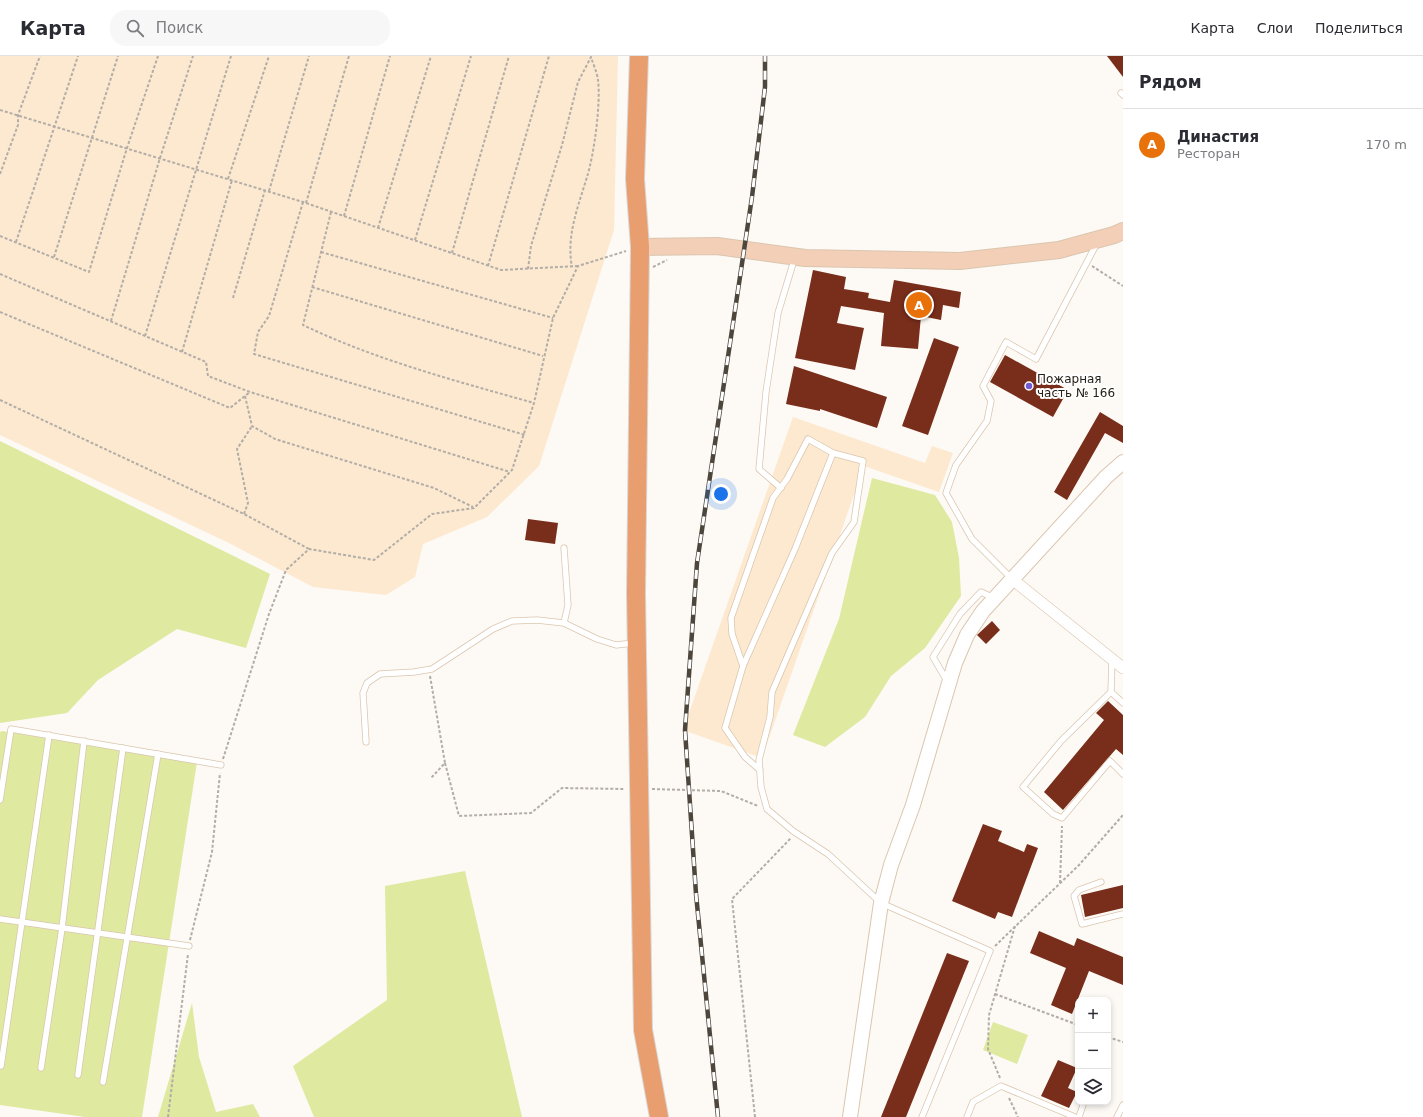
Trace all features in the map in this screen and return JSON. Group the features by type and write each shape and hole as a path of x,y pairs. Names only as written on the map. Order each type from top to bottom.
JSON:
{"main road":[{"path":"639,56 635,179 640,247 637,643 642,1030 659,1117"},
{"path":"640,247 717,246 795,257 960,261 1059,250 1099,240 1123,231"}],"street":[{"path":"850,1117 881,903 891,865 913,805 949,685 967,635 983,611 1106,477 1123,462"},
{"path":"1012,579 1123,668"}],"lane":[{"path":"1012,579 972,539 946,493 956,465 987,421 992,401 983,386 1006,342 1036,359 1099,240"},
{"path":"780,488 760,469 766,392 778,313 795,257"},
{"path":"743,666 732,634 731,618 773,498 808,439 833,453 863,461 854,522 832,553 772,692 770,717 759,760 767,810 796,833 828,854 881,903 990,950 922,1117"},
{"path":"760,770 744,756 725,728 743,666 795,549 833,453"},
{"path":"564,548 568,605 564,623"},
{"path":"949,685 933,657 960,614 981,592 995,598"},
{"path":"366,742 362,693 367,683 380,674 414,672 429,669 493,629 512,621 537,620 564,623 597,640 616,645 637,643"},
{"path":"1112,659 1111,692 1061,740 1024,787 1053,814 1062,818 1110,761 1123,774"},
{"path":"1111,692 1123,703"},
{"path":"0,800 11,729 221,765"},
{"path":"1,1066 49,735"},
{"path":"41,1068 62,928 84,741"},
{"path":"78,1075 99,933 123,748"},
{"path":"103,1082 158,754"},
{"path":"1101,882 1079,890 1074,896 1082,924 1123,914"},
{"path":"0,919 189,946"},
{"path":"967,1117 973,1102 1003,1086 1074,1117"},
{"path":"1079,1117 1083,1105"},
{"path":"1117,1117 1123,1105"}],"path":[{"path":"0,174 18,126 18,115 40,56"},
{"path":"16,242 78,56"},
{"path":"54,257 118,56"},
{"path":"0,236 89,272 127,148 158,56"},
{"path":"111,321 160,158 193,56"},
{"path":"145,336 231,56"},
{"path":"228,179 269,56"},
{"path":"269,192 309,56"},
{"path":"349,56 269,316 258,332 254,354 525,434"},
{"path":"344,216 390,56"},
{"path":"378,228 431,56"},
{"path":"415,240 471,56"},
{"path":"452,253 509,56"},
{"path":"488,266 549,56"},
{"path":"528,269 531,246 562,145 578,82 591,57 598,80 597,122 587,176 577,204 569,250 572,267"},
{"path":"0,110 304,202 501,270 572,267 640,247"},
{"path":"182,352 232,180"},
{"path":"233,298 265,190"},
{"path":"331,212 303,325 345,344 450,380 534,403"},
{"path":"321,252 553,318"},
{"path":"1090,265 1123,286"},
{"path":"0,400 244,514 310,549 374,560 432,514 474,508 510,472 525,434 534,403 543,356 553,318 578,266"},
{"path":"0,274 206,362 208,376 250,392 510,472"},
{"path":"312,287 543,356"},
{"path":"0,312 230,408 250,392"},
{"path":"244,514 248,503 237,449 252,426 245,396"},
{"path":"252,426 275,439 434,488 474,508"},
{"path":"168,1117 189,946 212,852 221,765 269,614 286,570 310,549"},
{"path":"429,669 445,763 459,816 531,813 562,788 721,791 767,810"},
{"path":"431,778 445,763"},
{"path":"990,950 1079,865 1123,815"},
{"path":"1060,883 1062,818"},
{"path":"755,1117 732,899 796,833"},
{"path":"1015,926 989,1015 988,1049 1003,1086 1018,1117"},
{"path":"995,994 1075,1024"},
{"path":"1111,1038 1123,1042"}],"shaded area":[{"path":"0,56 618,56 614,230 539,466 487,517 423,544 415,577 386,595 313,587 229,543 0,435"},
{"path":"793,417 925,463 932,446 953,453 939,492 864,466 762,758 683,730"}],"green space":[{"path":"0,441 270,574 246,648 177,629 98,680 67,713 0,723"},
{"path":"872,478 935,495 952,522 959,558 961,596 925,648 891,676 865,717 825,747 793,735 839,619"},
{"path":"2,731 197,762 142,1117 85,1117 0,1105 0,732"},
{"path":"465,871 522,1117 314,1117 293,1066 387,1000 385,886"},
{"path":"192,1003 199,1057 216,1112 253,1104 260,1117 158,1117"},
{"path":"993,1022 1028,1035 1017,1064 983,1050"}],"building":[{"path":"1107,56 1123,56 1123,77"},
{"path":"813,270 846,277 844,289 869,293 868,298 890,302 894,280 961,292 959,308 943,305 941,320 921,316 918,349 881,346 884,313 841,306 837,323 864,328 855,370 795,358"},
{"path":"934,338 959,347 928,435 902,426"},
{"name":"Пожарная часть № 166","path":"1005,355 1068,390 1053,417 990,382"},
{"path":"794,366 887,397 877,428 820,409 820,411 786,404"},
{"path":"1100,412 1123,426 1123,443 1105,433 1067,500 1054,492"},
{"path":"528,519 558,523 555,544 525,540"},
{"path":"992,621 1000,630 986,644 977,635"},
{"path":"1108,701 1123,715 1123,755 1116,749 1063,810 1044,792 1104,720 1096,713"},
{"path":"983,824 1002,831 998,841 1024,852 1027,844 1038,848 1012,917 998,912 995,919 952,901"},
{"path":"1123,885 1123,908 1085,917 1081,895"},
{"path":"1039,931 1074,946 1077,938 1123,957 1123,985 1089,971 1079,997 1075,997 1075,1006 1072,1014 1051,1005 1066,968 1030,953"},
{"path":"947,953 969,961 906,1117 881,1117"},
{"path":"1058,1060 1075,1067 1075,1072 1068,1088 1075,1091 1075,1096 1069,1108 1041,1096"}],"railway":[{"path":"718,1117 696,894 685,730 697,563 752,197 765,87 765,56"}],"place":[{"name":"Династия","path":"919,305"},
{"name":"Пожарная часть № 166","path":"1029,386"}]}
